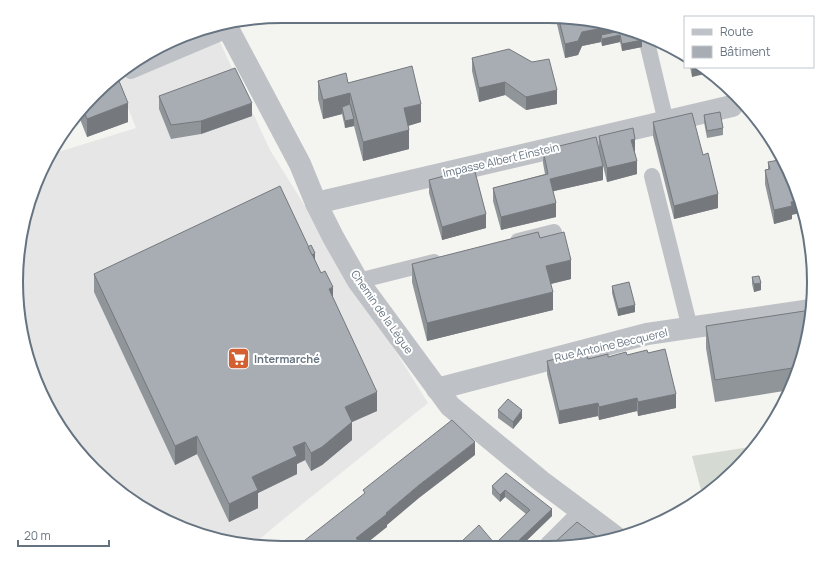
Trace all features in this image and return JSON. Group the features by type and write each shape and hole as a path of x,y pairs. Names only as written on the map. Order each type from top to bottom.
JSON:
{"street":[{"name":"Chemin de la Lègue","path":"228,29 300,164 316,203 358,281 437,389 450,406 541,481 611,533"},
{"name":"Impasse Albert Einstein","path":"316,203 732,106"},
{"name":"Rue Antoine Becquerel","path":"437,389 647,334 805,311"}],"lane":[{"path":"135,69 217,31"},
{"path":"647,43 666,122"},
{"path":"652,176 690,328"},
{"path":"501,245 554,232"},
{"path":"358,281 448,258"},
{"path":"551,541 581,511"}],"shaded area":[{"path":"215,32 270,150 428,403 259,540 231,536 183,521 152,506 111,477 87,453 58,412 43,381 32,349 25,316 23,282 25,248 32,215 50,167 58,152 136,128 118,82 138,67 167,50"},
{"path":"747,447 719,477 701,491 692,456"}],"building":[{"path":"560,24 582,25 601,28 582,32 578,41 565,44"},
{"path":"615,32 640,40 622,44 620,35 602,39 601,35"},
{"path":"509,49 532,62 549,59 557,90 526,97 505,82 479,88 472,58"},
{"path":"412,66 421,104 404,108 409,130 363,142 350,93 323,100 318,81 346,73 348,83"},
{"path":"235,68 252,103 201,121 171,125 159,96"},
{"path":"119,81 128,103 87,119 85,114 87,111"},
{"path":"350,104 354,119 345,121 342,107"},
{"path":"720,112 723,128 707,131 704,115"},
{"path":"692,113 703,155 708,153 718,194 674,206 653,122"},
{"path":"633,128 635,139 631,140 637,161 607,168 599,136"},
{"path":"596,137 603,166 550,179 556,203 501,217 493,188 548,174 543,150"},
{"path":"776,160 780,167 794,201 791,202 792,206 774,210 765,170 770,169 768,162"},
{"path":"474,168 486,214 442,227 429,180"},
{"name":"Intermarché","path":"280,186 321,273 325,271 333,287 329,289 377,392 345,407 352,422 322,447 311,453 305,442 293,447 297,456 252,477 258,490 229,504 197,436 175,446 94,274"},
{"path":"538,232 540,238 564,232 571,260 546,266 553,292 427,323 412,264"},
{"path":"311,245 315,253 312,255 308,247"},
{"path":"759,276 761,283 754,284 752,277"},
{"path":"629,282 635,305 618,309 612,286"},
{"path":"805,311 802,333 792,368 715,380 706,326"},
{"path":"665,349 676,394 638,402 637,398 599,407 598,403 559,411 547,361 568,356 569,359 586,354 588,359 608,354 608,357 626,352 627,355 647,350 648,353"},
{"path":"508,399 522,410 513,422 498,410"},
{"path":"452,420 475,442 419,485 386,513 387,514 356,538 358,541 304,541 365,493 363,490"},
{"path":"506,473 552,509 518,541 498,541 530,510 505,490 500,495 492,486"},
{"path":"577,522 597,536 582,539 557,540"},
{"path":"479,525 492,541 462,541"}],"place":[{"name":"Intermarché","path":"239,359"}]}
